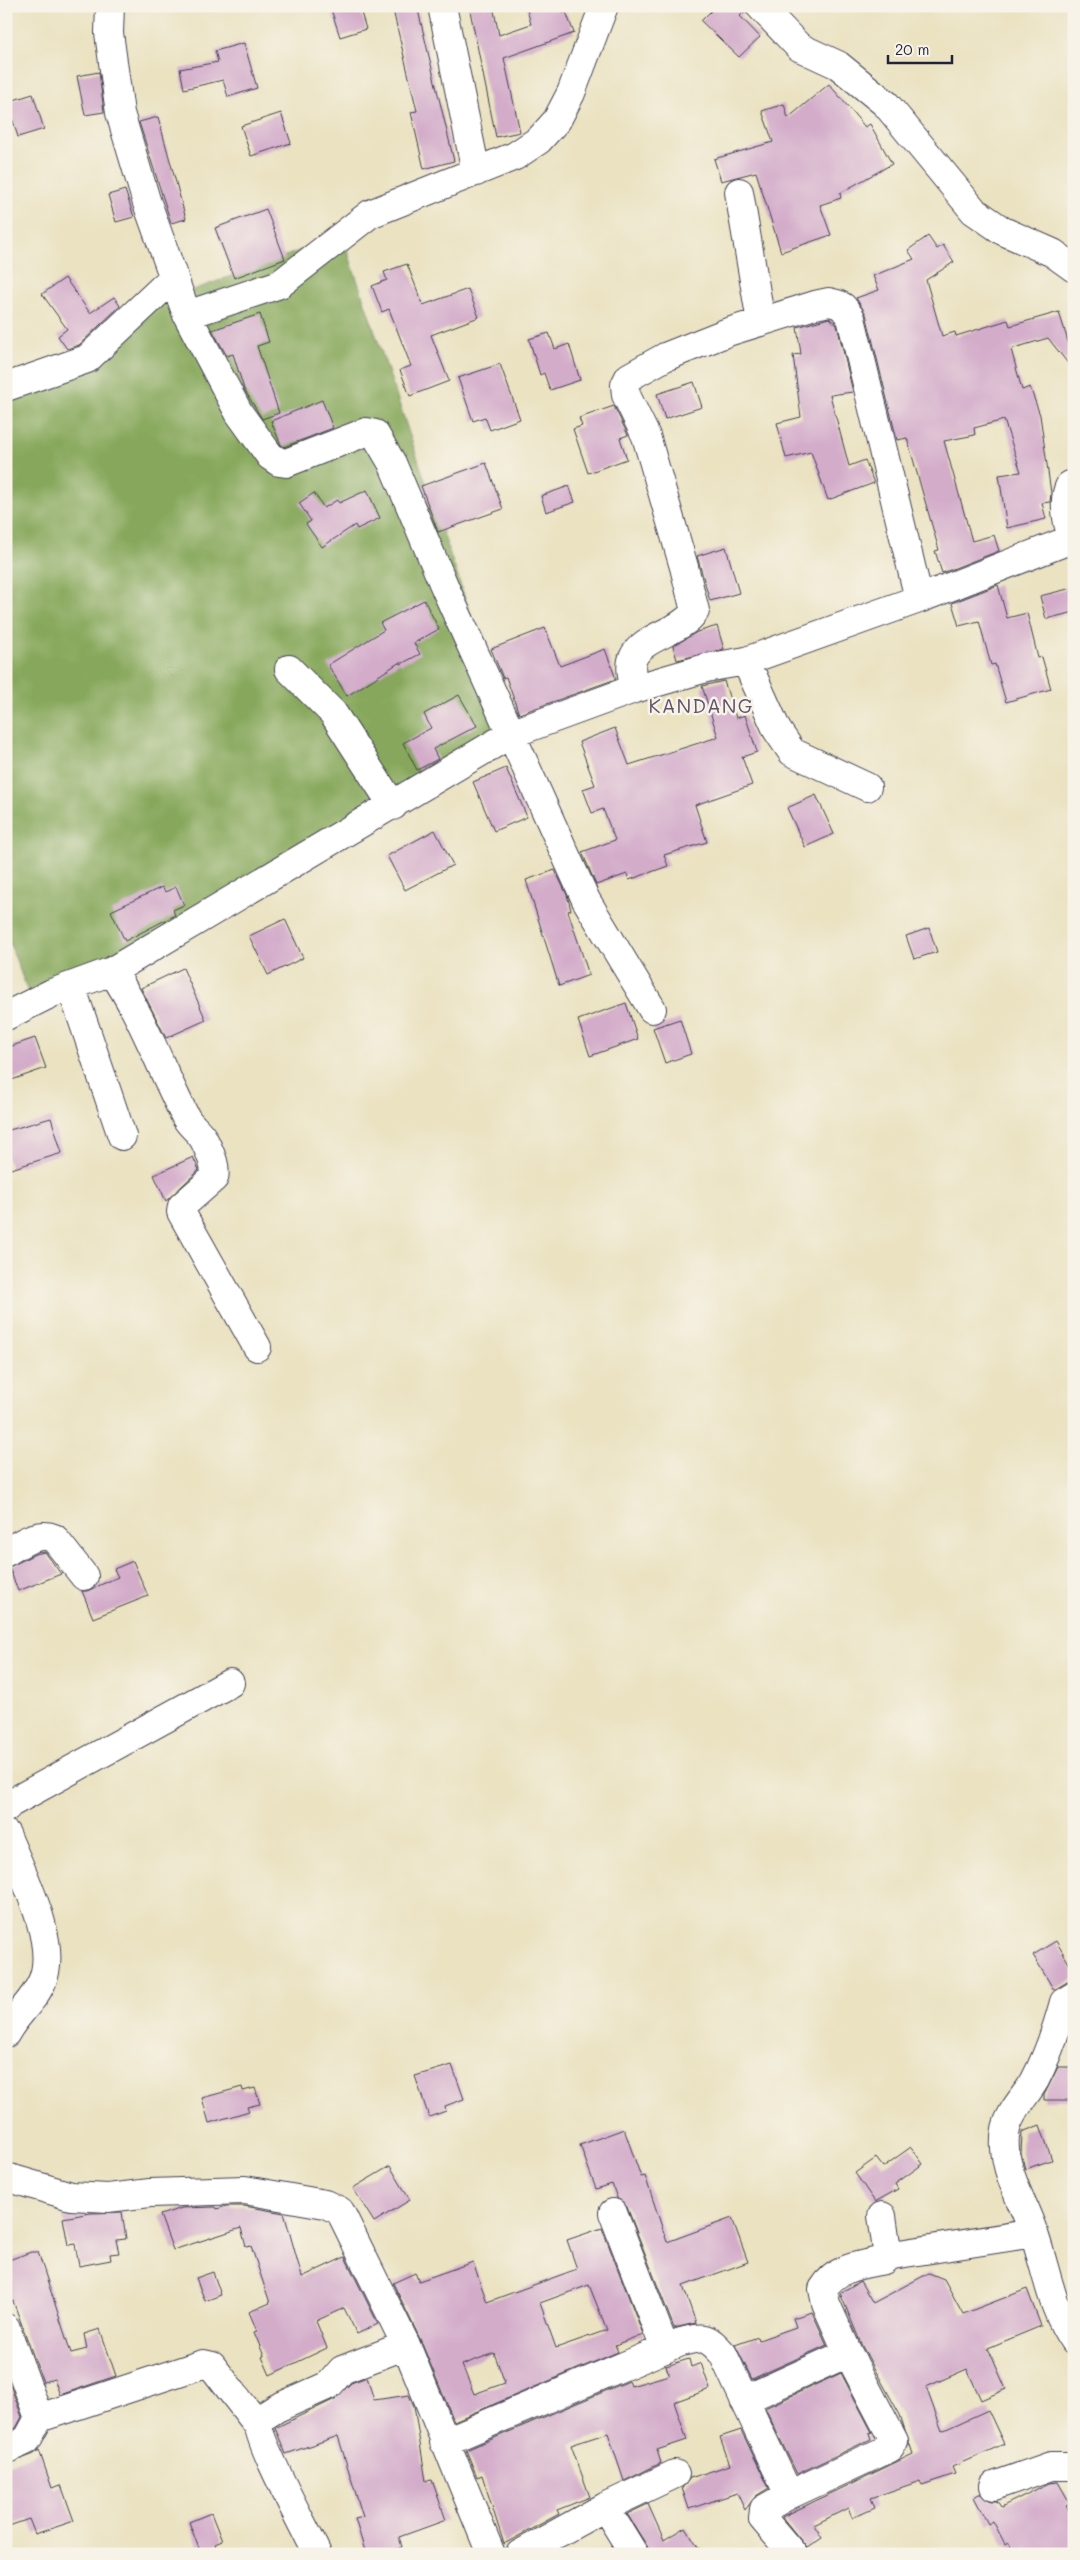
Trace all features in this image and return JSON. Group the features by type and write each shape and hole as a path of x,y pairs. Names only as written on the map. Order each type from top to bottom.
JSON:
{"street":[{"path":"110,6 109,33 120,113 146,200 187,315 239,413 274,459 286,463 293,462 366,432 375,434 392,464 586,900 652,1009"},
{"path":"442,6 476,172"},
{"path":"187,315 280,284 370,214 476,172 523,150 539,140 557,120 572,93 604,6"},
{"path":"760,6 799,48 838,64 886,104 974,211 1003,231 1053,253 1074,268"},
{"path":"739,192 761,322"},
{"path":"6,387 87,359 174,278"},
{"path":"634,689 632,664 640,648 683,624 695,611 646,436 626,395 625,385 628,377 665,357 761,322 829,302 843,307 851,318 919,599"},
{"path":"6,1016 71,986 112,971 393,806 511,734 634,689 706,668 746,661 1073,542 1065,502 1066,493 1074,484"},
{"path":"746,661 777,730 792,752 867,787"},
{"path":"289,669 333,713 393,806"},
{"path":"112,971 142,1021 188,1121 205,1141 214,1166 214,1178 182,1206 181,1212 257,1347"},
{"path":"71,986 122,1136"},
{"path":"6,1552 40,1535 48,1535 54,1538 84,1576"},
{"path":"6,1808 11,1803 230,1683"},
{"path":"6,1834 44,1932 46,1966 42,1981 6,2033"},
{"path":"1074,1996 1064,2002 1056,2032 1035,2079 1006,2129 1010,2173 1034,2232 1044,2275 1074,2341"},
{"path":"6,2177 71,2196 89,2198 245,2190 334,2206 345,2217 406,2345 491,2554"},
{"path":"613,2213 665,2349"},
{"path":"793,2554 763,2516 764,2510 789,2495 893,2445 894,2441 891,2431 848,2353 826,2304 823,2289 828,2281 844,2269 884,2260 887,2250 882,2216"},
{"path":"886,2256 1034,2232"},
{"path":"6,2328 38,2418"},
{"path":"444,2442 665,2349 698,2338 711,2341 723,2354 789,2495"},
{"path":"258,2424 261,2416 329,2385 342,2370 406,2345"},
{"path":"744,2400 848,2353"},
{"path":"6,2450 27,2440 38,2418 208,2364 212,2366 258,2424 266,2448 317,2554"},
{"path":"994,2486 1051,2466 1073,2466"},
{"path":"520,2554 605,2507 675,2474"},
{"path":"605,2507 634,2554"}],"green space":[{"path":"342,235 511,734 32,1003 6,933 6,395 180,295"}],"building":[{"path":"330,6 359,6 366,29 340,37"},
{"path":"392,6 417,6 454,161 424,169 411,112 417,111"},
{"path":"469,6 493,6 499,35 531,24 526,6 561,6 563,13 566,12 574,33 504,58 520,132 496,137"},
{"path":"716,6 745,6 745,11 740,16 760,37 739,57 701,21"},
{"path":"244,43 257,88 228,97 223,80 184,89 180,69 218,62 215,51"},
{"path":"99,72 104,112 85,115 77,76"},
{"path":"829,84 865,127 870,124 892,164 840,193 841,198 820,205 831,235 781,252 756,172 721,181 714,159 773,142 762,111 784,104 788,118"},
{"path":"33,94 44,129 18,137 7,102"},
{"path":"281,113 291,143 251,156 241,126"},
{"path":"158,117 186,219 171,223 139,122"},
{"path":"125,190 134,217 116,222 108,195"},
{"path":"266,209 285,259 234,278 215,228"},
{"path":"928,236 937,249 943,245 954,262 926,280 942,336 955,332 956,336 1008,320 1010,326 1059,312 1074,361 1074,371 1048,338 1011,349 1022,390 1030,387 1040,415 1051,493 1050,502 1042,503 1046,519 1007,528 999,475 1021,472 1004,420 974,428 975,435 944,441 972,541 994,535 999,551 942,573 935,551 939,550 907,438 897,440 866,314 856,298 879,290 873,276 914,259 908,250"},
{"path":"407,264 423,305 468,289 479,317 431,335 449,381 410,396 400,370 411,366 389,309 382,312 372,286 387,280 384,272"},
{"path":"65,278 90,313 114,297 120,306 79,345 67,349 58,336 67,329 42,294"},
{"path":"260,314 269,342 257,346 279,413 262,419 244,389 233,354 227,356 212,330"},
{"path":"829,318 837,325 853,392 830,395 849,466 865,460 874,483 828,500 811,452 786,458 777,423 801,417 793,355 801,354 797,327"},
{"path":"549,333 555,349 569,344 580,380 550,390 544,373 540,375 529,339"},
{"path":"500,364 520,419 490,430 485,417 473,421 458,378"},
{"path":"694,382 702,407 665,419 657,394"},
{"path":"322,400 333,428 284,447 281,445 271,421"},
{"path":"614,406 628,435 620,438 627,459 588,473 573,429 582,426 579,418"},
{"path":"486,463 503,509 438,532 421,486"},
{"path":"569,486 575,502 546,512 541,496"},
{"path":"367,490 380,518 357,529 355,525 322,547 306,524 311,521 299,503 314,493 324,508 337,500 339,503"},
{"path":"726,547 739,593 710,601 697,556"},
{"path":"998,585 1007,618 1027,613 1038,658 1042,657 1051,689 1006,702 995,664 991,665 979,621 959,626 952,603"},
{"path":"1072,588 1074,612 1046,619 1040,596"},
{"path":"424,600 439,629 414,643 420,654 401,664 400,662 347,696 328,665 384,630 380,623"},
{"path":"717,626 724,649 677,660 673,646 697,632"},
{"path":"545,628 560,666 605,649 616,679 519,714 506,677 503,678 491,649"},
{"path":"724,681 736,718 745,715 757,752 742,757 752,785 695,805 707,842 664,855 668,866 629,880 627,874 596,885 582,852 615,840 603,809 592,813 583,789 595,785 579,742 615,728 629,765 718,737 702,686"},
{"path":"459,695 477,726 433,749 438,759 417,770 403,743 431,728 424,714"},
{"path":"506,768 527,817 494,831 473,782"},
{"path":"816,795 834,834 805,847 787,808"},
{"path":"435,830 453,865 405,890 387,856"},
{"path":"555,870 567,895 571,910 568,911 589,975 559,986 526,880"},
{"path":"162,887 165,892 176,887 184,905 173,910 175,915 125,941 111,911"},
{"path":"285,919 303,958 268,975 249,936"},
{"path":"929,928 937,952 914,959 906,936"},
{"path":"183,968 206,1020 166,1038 141,988"},
{"path":"626,1003 638,1039 590,1056 578,1020"},
{"path":"680,1019 691,1054 665,1063 653,1028"},
{"path":"35,1038 46,1068 6,1082 6,1048"},
{"path":"51,1118 62,1153 11,1169 6,1155 6,1131"},
{"path":"193,1157 199,1170 166,1201 154,1175"},
{"path":"45,1552 61,1574 18,1591 9,1567 35,1554"},
{"path":"133,1561 148,1596 93,1618 82,1591 87,1591 118,1577 114,1569"},
{"path":"1056,1941 1074,1972 1074,1978 1054,1990 1033,1955"},
{"path":"452,2065 464,2099 445,2106 446,2111 429,2117 415,2076"},
{"path":"1058,2067 1074,2067 1074,2100 1044,2100 1044,2095"},
{"path":"242,2087 243,2091 255,2088 260,2104 247,2107 249,2111 209,2123 202,2098"},
{"path":"1040,2125 1052,2160 1025,2169 1021,2153 1022,2132"},
{"path":"624,2129 641,2177 645,2176 667,2242 732,2218 748,2262 683,2286 696,2323 674,2328 627,2207 617,2198 612,2184 596,2189 580,2145"},
{"path":"911,2147 923,2164 895,2184 898,2189 875,2202 855,2173 876,2158 883,2167"},
{"path":"390,2166 410,2200 374,2222 353,2188"},
{"path":"226,2206 244,2206 284,2213 302,2277 345,2257 378,2324 357,2334 344,2308 316,2321 327,2348 270,2375 262,2357 264,2356 254,2332 257,2331 249,2312 270,2303 251,2246 246,2247 241,2228 173,2250 160,2215 182,2208 216,2207 217,2209"},
{"path":"122,2212 126,2239 116,2240 119,2253 110,2254 111,2260 79,2266 75,2244 68,2245 63,2218 91,2213"},
{"path":"602,2228 643,2334 615,2345 618,2352 454,2421 420,2339 393,2283 415,2273 419,2281 473,2262 487,2302 577,2269 567,2240","holes":["589,2285 607,2330 556,2348 540,2303","494,2353 505,2383 474,2394 462,2365"]},
{"path":"31,2252 38,2252 71,2353 87,2349 84,2334 100,2329 116,2376 60,2395 54,2379 43,2382 13,2301 6,2304 6,2261"},
{"path":"213,2272 221,2295 205,2301 196,2278"},
{"path":"929,2273 944,2279 963,2314 1027,2289 1041,2326 988,2348 1006,2389 981,2400 967,2369 926,2387 942,2431 988,2410 1004,2444 952,2467 955,2474 922,2485 920,2481 871,2498 875,2508 852,2518 848,2508 814,2525 822,2538 807,2548 782,2517 913,2454 900,2415 862,2346 840,2293 860,2281 873,2303"},
{"path":"812,2312 827,2345 752,2379 735,2345 758,2337 759,2340 796,2327 793,2318"},
{"path":"689,2359 691,2367 701,2363 710,2389 674,2402 687,2440 657,2450 661,2463 624,2481 608,2433 571,2445 590,2497 557,2510 559,2514 504,2544 482,2475 477,2477 466,2450 629,2381 631,2386 669,2375 666,2366"},
{"path":"841,2373 872,2432 869,2433 871,2439 797,2474 765,2408"},
{"path":"6,2374 22,2417 16,2428 6,2433"},
{"path":"367,2377 374,2400 409,2395 414,2406 426,2481 432,2480 446,2520 399,2537 402,2547 383,2554 366,2554 355,2519 363,2517 338,2436 286,2454 275,2428 335,2399 351,2383"},
{"path":"741,2430 769,2488 756,2496 745,2510 737,2493 689,2509 682,2488 690,2478 730,2465 720,2437"},
{"path":"39,2450 52,2488 61,2485 74,2521 35,2534 29,2519 6,2527 6,2465 34,2454"},
{"path":"1058,2482 1070,2503 1066,2505 1074,2520 1074,2554 1014,2554 1008,2542 1005,2544 993,2521 988,2524 974,2497 981,2493 991,2501 997,2501 1001,2507 1049,2483"},
{"path":"648,2504 664,2540 685,2527 702,2554 650,2554 627,2514"},
{"path":"211,2513 222,2541 215,2544 218,2554 201,2554 189,2522"}],"district":[{"name":"KANDANG","path":"701,705"}]}
